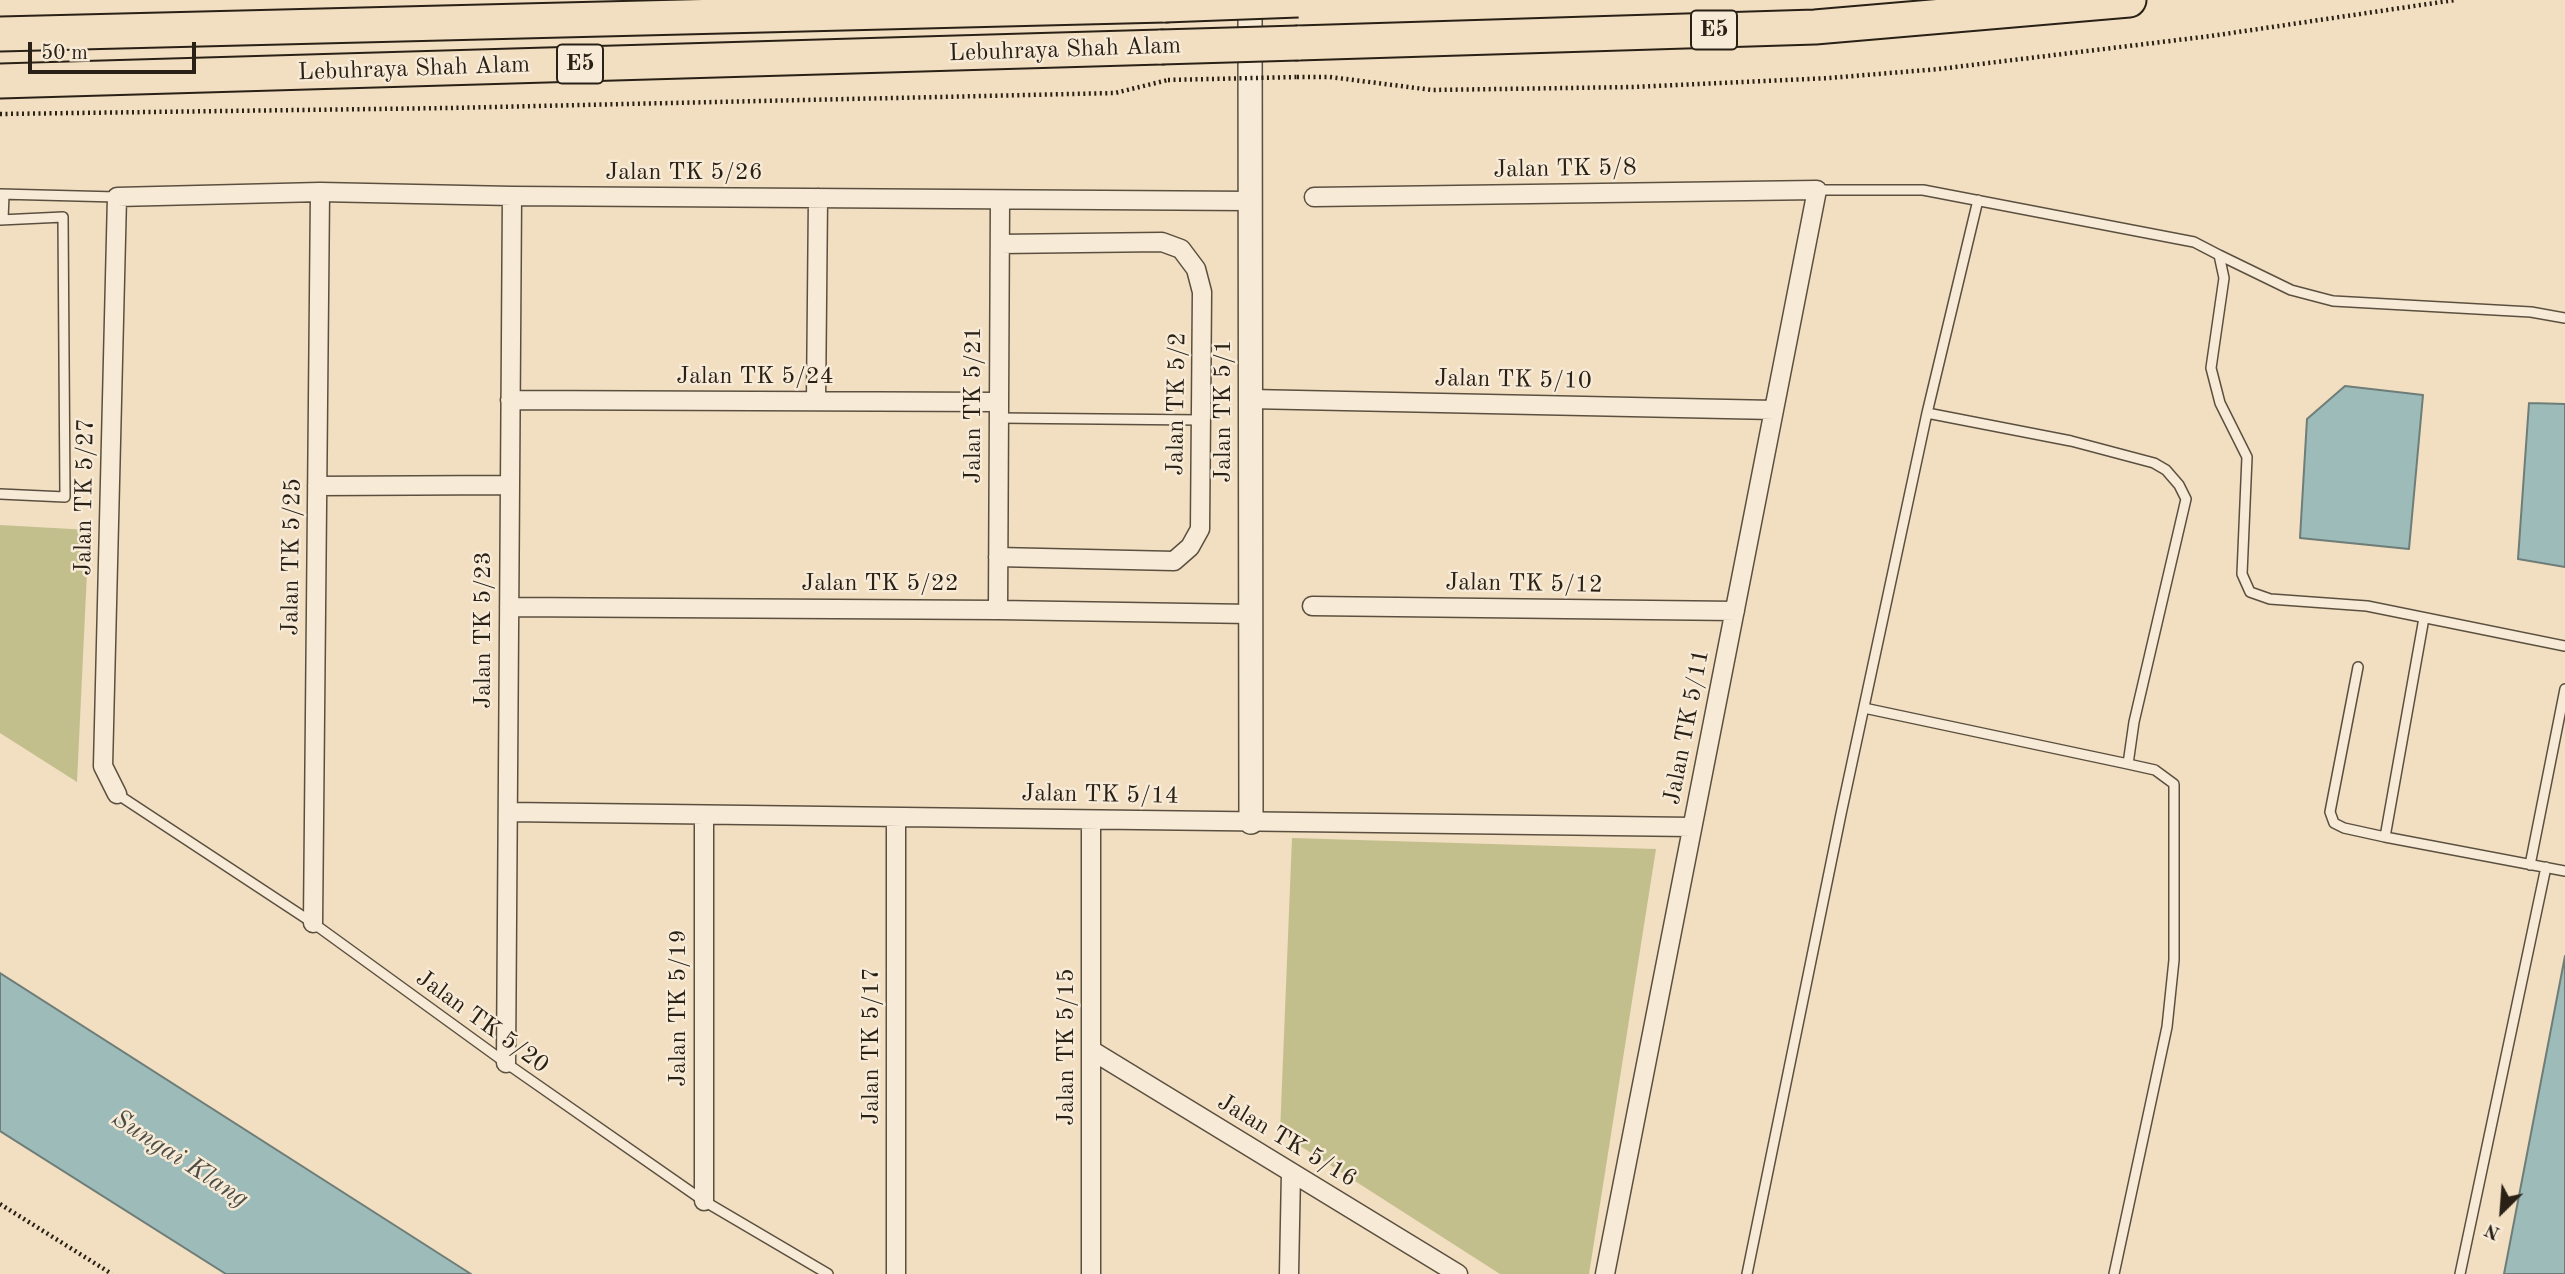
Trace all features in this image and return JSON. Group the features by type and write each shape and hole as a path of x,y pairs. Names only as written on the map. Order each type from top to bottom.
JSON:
{"highway":[{"name":"Lebuhraya Shah Alam","path":"0,34 1304,0"},
{"name":"Lebuhraya Shah Alam","path":"0,81 1815,27 2129,0"}],"street":[{"name":"Jalan TK 5/1","path":"1250,0 1251,822"},
{"name":"Jalan TK 5/8","path":"1314,197 1817,190"},
{"name":"Jalan TK 5/11","path":"1605,1274 1817,190"},
{"name":"Jalan TK 5/26","path":"117,197 320,192 512,196 1250,201"},
{"name":"Jalan TK 5/25","path":"313,923 320,192"},
{"name":"Jalan TK 5/23","path":"506,1063 512,196"},
{"name":"Jalan TK 5/27","path":"117,197 103,766 117,794"},
{"path":"816,401 818,198"},
{"name":"Jalan TK 5/21","path":"998,610 1000,200"},
{"name":"Jalan TK 5/2","path":"998,557 1174,561 1190,547 1200,528 1202,292 1196,268 1181,250 1162,242 1000,244"},
{"name":"Jalan TK 5/24","path":"510,400 816,401 999,410"},
{"name":"Jalan TK 5/10","path":"1250,400 1774,410"},
{"path":"317,485 510,485"},
{"name":"Jalan TK 5/12","path":"1312,606 1735,611"},
{"name":"Jalan TK 5/22","path":"509,607 1251,614"},
{"name":"Jalan TK 5/14","path":"508,813 1692,827"},
{"name":"Jalan TK 5/19","path":"704,815 704,1200"},
{"name":"Jalan TK 5/17","path":"896,817 896,1274"},
{"name":"Jalan TK 5/15","path":"1091,820 1091,1274"},
{"name":"Jalan TK 5/16","path":"1091,1050 1458,1274"},
{"path":"1289,1274 1291,1172"}],"lane":[{"path":"1817,190 1923,190 2194,242 2291,290 2333,301 2531,312 2565,318"},
{"path":"0,494 65,497 63,217 2,220 2,195 117,197"},
{"path":"1747,1274 1927,413 1978,200"},
{"path":"2219,255 2224,278 2211,368 2220,403 2248,457 2242,574 2250,592 2270,599 2367,606 2565,646"},
{"path":"999,410 1201,420"},
{"path":"1927,413 2071,441 2154,463 2166,470 2179,485 2186,499 2134,722 2128,764"},
{"path":"2385,837 2424,618"},
{"path":"2358,667 2330,812 2334,822 2344,828 2385,837 2565,871"},
{"path":"2530,865 2565,689"},
{"path":"1864,708 2155,770 2174,784 2174,960 2167,1027 2114,1274"},
{"name":"Jalan TK 5/20","path":"117,794 313,923 506,1063 704,1200 828,1274"},
{"path":"2460,1274 2546,867"}],"path":[{"path":"0,114 449,108 1115,93 1168,80 1297,77 1329,77 1432,90 1633,87 1829,78 1939,69 2211,36 2455,0"},
{"path":"0,1204 113,1274"}],"shaded area":[{"path":"0,525 89,530 77,782 0,733"},
{"path":"1292,838 1656,849 1589,1274 1500,1274 1280,1133"}],"water":[{"path":"2345,386 2423,395 2409,549 2300,538 2307,419"},
{"path":"2529,403 2565,404 2565,567 2518,559"},
{"path":"2565,956 2565,1274 2504,1274"},
{"name":"Sungai Klang","path":"0,973 471,1274 226,1274 0,1131"}]}
